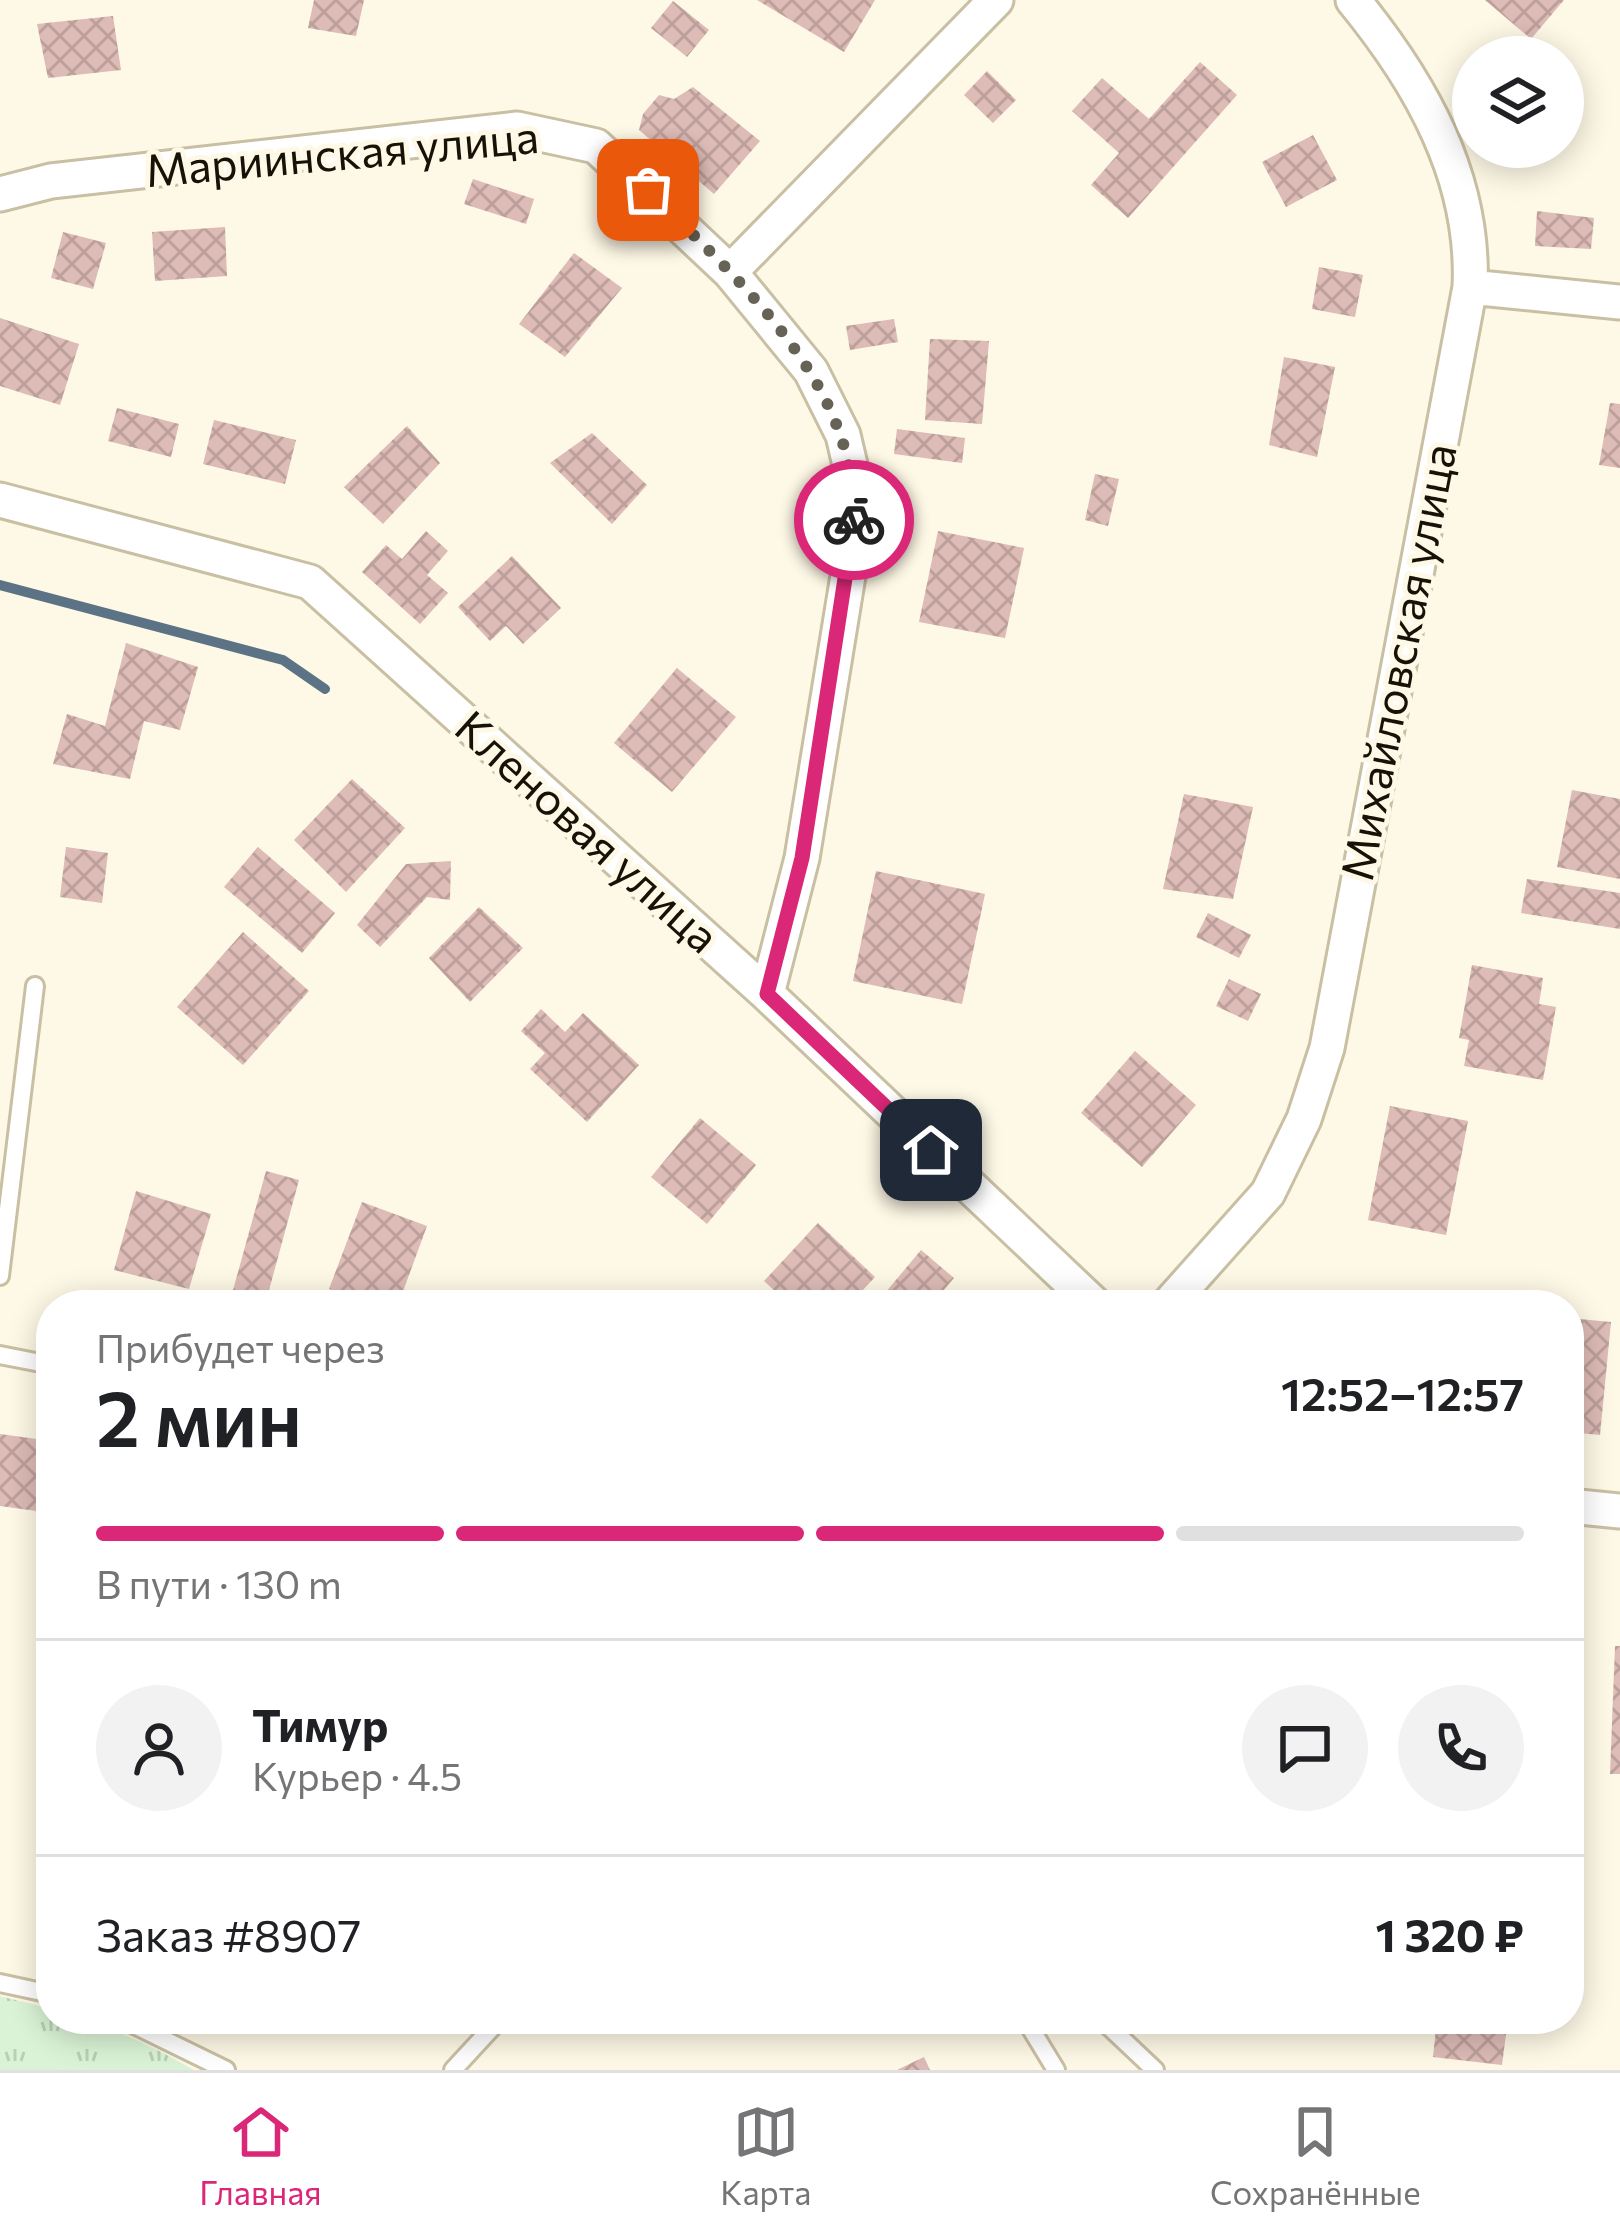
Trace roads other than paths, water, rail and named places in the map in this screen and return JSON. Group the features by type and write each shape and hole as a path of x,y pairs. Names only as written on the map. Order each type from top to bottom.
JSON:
{"street":[{"path":"730,272 996,0"},
{"name":"Михайловская улица","path":"1181,1290 1268,1193 1304,1119 1327,1048 1470,286 1472,238 1455,164 1384,37 1353,0"},
{"name":"Мариинская улица","path":"0,194 51,181 517,129 596,146 730,272 811,371 843,435 855,486 854,539 802,858 767,994"},
{"path":"1470,286 1620,302"},
{"name":"Кленовая улица","path":"0,500 310,581 767,994 1079,1290"},
{"path":"1584,1507 1620,1511"}],"lane":[{"path":"0,1276 35,986"},
{"path":"0,1355 36,1362"},
{"path":"0,1983 36,1991"},
{"path":"153,2034 226,2070"},
{"path":"453,2070 486,2034"},
{"path":"1034,2034 1056,2070"},
{"path":"1117,2034 1155,2070"}],"waterway":[{"path":"0,585 283,660 325,689"}]}
